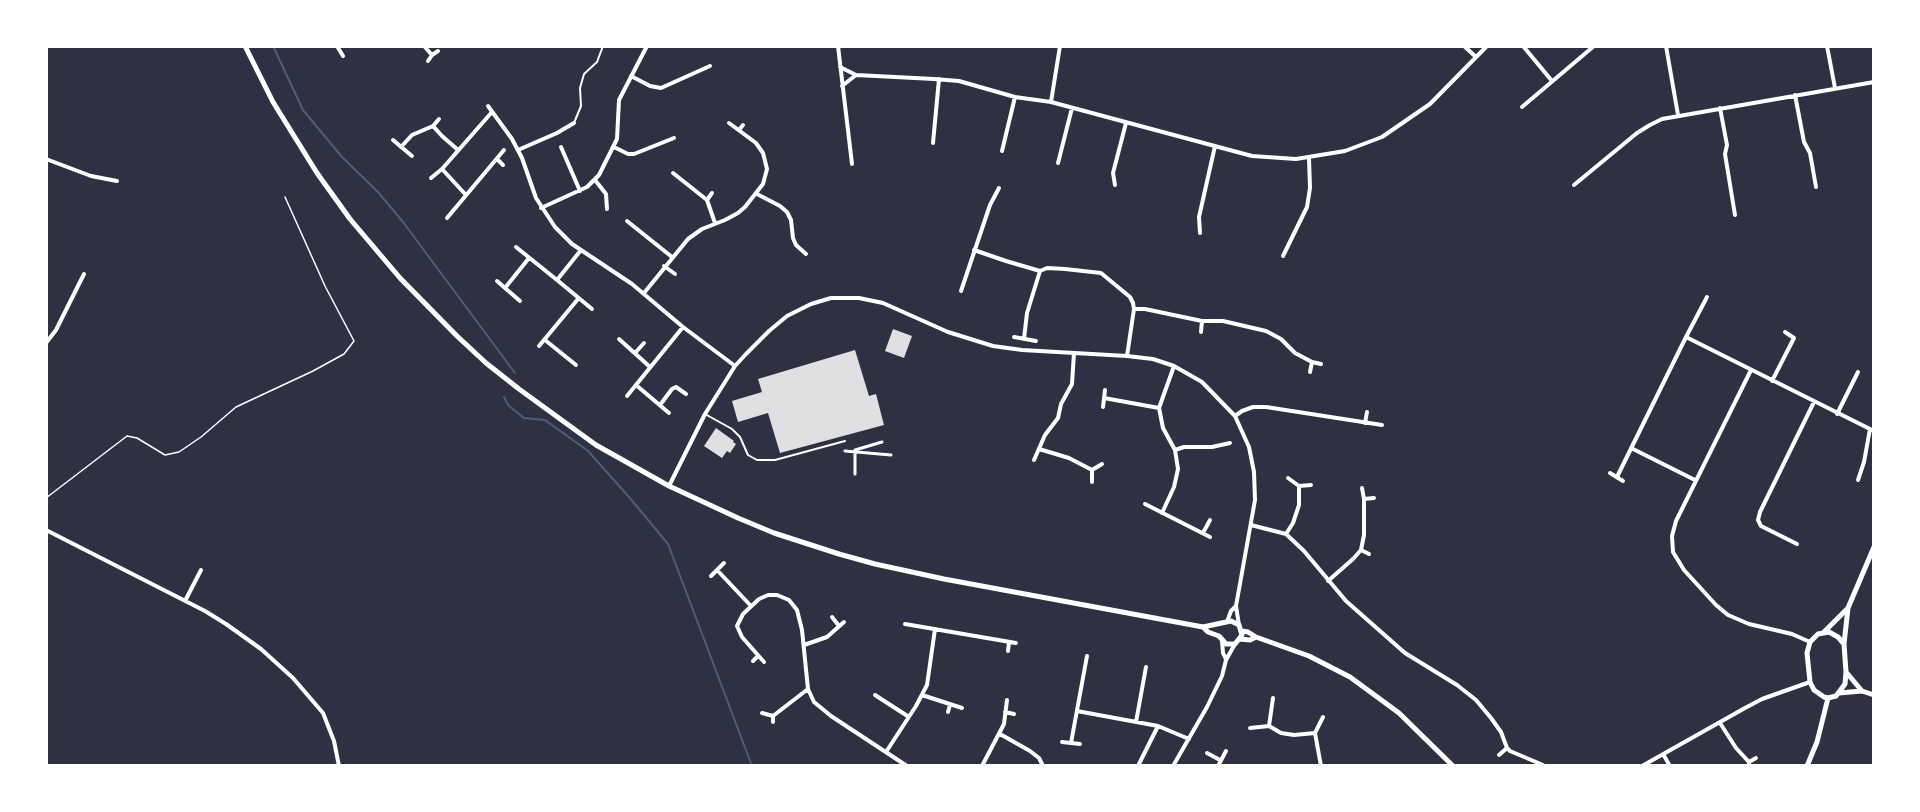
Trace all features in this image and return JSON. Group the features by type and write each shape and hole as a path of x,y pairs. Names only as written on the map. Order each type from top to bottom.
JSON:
{"street":[{"path":"245,46 273,102 317,173 350,219 400,279 486,363 596,445 669,486 774,532 875,564 1203,627 1236,622 1256,637 1310,656 1350,676 1399,713 1453,765"},
{"path":"337,46 343,56"},
{"path":"424,46 432,55"},
{"path":"541,208 580,191 595,180 614,147 618,134 619,100 647,46"},
{"path":"838,46 852,164"},
{"path":"1051,102 1060,46"},
{"path":"1464,46 1476,57"},
{"path":"840,67 856,75 939,79 983,87 1015,97 1051,102 1265,158 1309,158 1345,151 1382,137 1430,104 1487,46"},
{"path":"1523,46 1552,81"},
{"path":"1522,107 1594,46"},
{"path":"1666,46 1677,115"},
{"path":"1827,46 1834,88"},
{"path":"428,61 438,51"},
{"path":"631,76 650,86 661,88 710,66"},
{"path":"842,86 856,75"},
{"path":"933,143 939,79"},
{"path":"1574,185 1650,124 1662,119 1874,82"},
{"path":"1795,95 1816,187"},
{"path":"1002,151 1015,97"},
{"path":"488,106 507,130 518,150 531,188 541,208 559,231 581,250 621,275 683,327 735,366"},
{"path":"1058,163 1072,108"},
{"path":"1720,108 1735,215"},
{"path":"431,178 442,169 492,112"},
{"path":"402,147 412,135 433,126 439,119"},
{"path":"518,150 574,123"},
{"path":"644,293 664,266 694,233 738,213 757,194 765,180 766,163 759,147 729,123"},
{"path":"1115,185 1113,173 1126,123"},
{"path":"739,130 743,125"},
{"path":"433,126 458,150"},
{"path":"614,147 628,154 634,154 674,138"},
{"path":"393,140 412,156"},
{"path":"1200,232 1199,217 1215,146"},
{"path":"561,147 580,191"},
{"path":"447,218 504,150"},
{"path":"1283,256 1305,213 1309,199 1311,181 1309,158"},
{"path":"46,159 91,176 117,181"},
{"path":"497,159 503,165"},
{"path":"442,169 466,195"},
{"path":"673,173 707,200 716,223"},
{"path":"595,180 606,194 607,209"},
{"path":"961,291 990,205 999,188"},
{"path":"707,200 712,193"},
{"path":"757,194 787,212 791,220 793,238 806,254"},
{"path":"627,221 672,257"},
{"path":"516,247 592,309"},
{"path":"557,280 581,250"},
{"path":"974,250 1040,271 1047,268 1101,273 1134,303 1127,356"},
{"path":"505,288 529,258"},
{"path":"664,266 675,274"},
{"path":"1024,339 1027,313 1040,271"},
{"path":"46,343 62,318 84,274"},
{"path":"497,281 520,301"},
{"path":"1617,477 1707,297"},
{"path":"669,486 705,414 735,366 757,342 787,316 811,304 831,298 867,299 883,303 948,332 993,346 1022,350 1127,356 1153,359 1174,366 1202,382 1235,416 1249,447 1254,472 1255,500 1236,606 1241,628 1240,639 1226,660 1218,685 1173,765"},
{"path":"538,346 578,299"},
{"path":"1134,309 1145,309 1203,321 1223,321 1266,331 1281,339 1295,353 1312,362 1322,364"},
{"path":"1201,332 1203,321"},
{"path":"627,396 683,327"},
{"path":"1772,381 1794,338 1785,332"},
{"path":"1686,337 1872,430 1858,480"},
{"path":"1014,338 1036,341"},
{"path":"545,339 576,365"},
{"path":"619,339 651,367"},
{"path":"635,353 644,343"},
{"path":"1034,460 1045,435 1058,418 1063,399 1072,384 1074,353"},
{"path":"1310,372 1312,362"},
{"path":"1162,513 1174,487 1178,469 1175,450 1163,428 1159,408 1174,366"},
{"path":"1750,370 1673,528 1672,544 1675,558 1728,615 1749,624 1792,634 1810,642"},
{"path":"1837,414 1858,372"},
{"path":"636,386 669,413"},
{"path":"660,405 672,388 676,387 686,394"},
{"path":"1103,407 1106,390"},
{"path":"1104,398 1159,408"},
{"path":"1797,544 1761,526 1758,520 1814,402"},
{"path":"1235,416 1253,407 1266,407 1382,425"},
{"path":"1365,423 1367,412"},
{"path":"855,452 855,450 882,442"},
{"path":"1175,450 1184,447 1212,447 1230,443"},
{"path":"1631,448 1695,480"},
{"path":"1040,449 1069,458 1092,470"},
{"path":"845,451 891,455"},
{"path":"855,452 855,474"},
{"path":"1092,470 1101,464"},
{"path":"1092,470 1092,482"},
{"path":"1610,473 1623,481"},
{"path":"1288,478 1299,486 1311,485"},
{"path":"1286,534 1293,524 1299,505 1299,486"},
{"path":"1328,581 1361,550 1364,535 1362,488"},
{"path":"1364,499 1374,498"},
{"path":"1145,504 1210,537"},
{"path":"1203,533 1210,520"},
{"path":"1251,525 1286,534 1304,551 1346,601 1406,653 1457,685 1476,700 1501,732 1507,748 1543,765"},
{"path":"46,530 185,601 226,624 262,650 293,678 323,713 334,741 339,765"},
{"path":"1839,693 1845,684 1844,644 1848,608 1874,547"},
{"path":"1361,550 1370,554"},
{"path":"711,576 724,563"},
{"path":"185,601 201,570"},
{"path":"717,570 751,606"},
{"path":"764,662 742,638 738,630 740,618 751,606 768,595 777,595 786,598 797,610 802,630 808,689 814,702 831,716 907,765"},
{"path":"1226,660 1219,632 1236,606"},
{"path":"1848,608 1824,632 1810,642 1807,653 1810,682 1817,693 1828,698 1839,693 1862,691 1874,695"},
{"path":"832,617 839,626"},
{"path":"804,645 823,639 844,622"},
{"path":"905,624 1016,643"},
{"path":"913,633 914,626"},
{"path":"1203,627 1227,644 1235,644"},
{"path":"886,752 927,685 935,629"},
{"path":"1824,632 1832,633 1844,644"},
{"path":"1240,639 1250,640 1256,637"},
{"path":"1008,651 1009,642"},
{"path":"753,661 758,656"},
{"path":"1071,743 1087,656"},
{"path":"1079,665 1085,666"},
{"path":"1136,722 1146,667"},
{"path":"1846,672 1862,691"},
{"path":"1144,677 1151,678"},
{"path":"1642,765 1762,699 1810,682"},
{"path":"773,716 808,689"},
{"path":"875,695 909,717"},
{"path":"922,695 962,708"},
{"path":"1269,726 1273,698"},
{"path":"1807,765 1817,742 1828,698"},
{"path":"976,759 982,764 1000,734 1004,724 1006,700"},
{"path":"884,709 888,704"},
{"path":"948,712 950,705"},
{"path":"1077,711 1158,726 1189,739"},
{"path":"1005,712 1014,714"},
{"path":"762,713 773,716"},
{"path":"773,716 774,722"},
{"path":"1322,765 1315,733 1323,717"},
{"path":"1720,723 1749,764 1756,758"},
{"path":"1138,765 1158,726"},
{"path":"1250,728 1269,726 1281,733 1294,735 1315,733"},
{"path":"1000,734 1035,754 1043,765"},
{"path":"1062,742 1080,744"},
{"path":"1499,755 1507,748"},
{"path":"1207,753 1219,763 1226,751"},
{"path":"1663,754 1670,765"},
{"path":"1142,758 1149,762"}],"lane":[{"path":"574,123 581,106 580,88 584,74 597,62 603,47"},
{"path":"705,414 732,429 740,437 748,455 757,460 775,460 845,441"}],"path":[{"path":"46,498 127,436 137,438 165,455 179,452 201,437 236,407 344,354 354,341 285,196"}],"building":[{"path":"893,329 912,336 904,358 885,351"},
{"path":"855,350 869,396 876,394 884,425 780,453 768,413 738,422 732,401 762,392 758,379"},
{"path":"716,428 736,444 730,453 727,451 722,458 704,446"}],"waterway":[{"path":"273,46 303,110 342,157 378,192 403,222 515,373"},
{"path":"504,397 508,405 524,418 545,420 588,451 668,544 752,766"}]}
